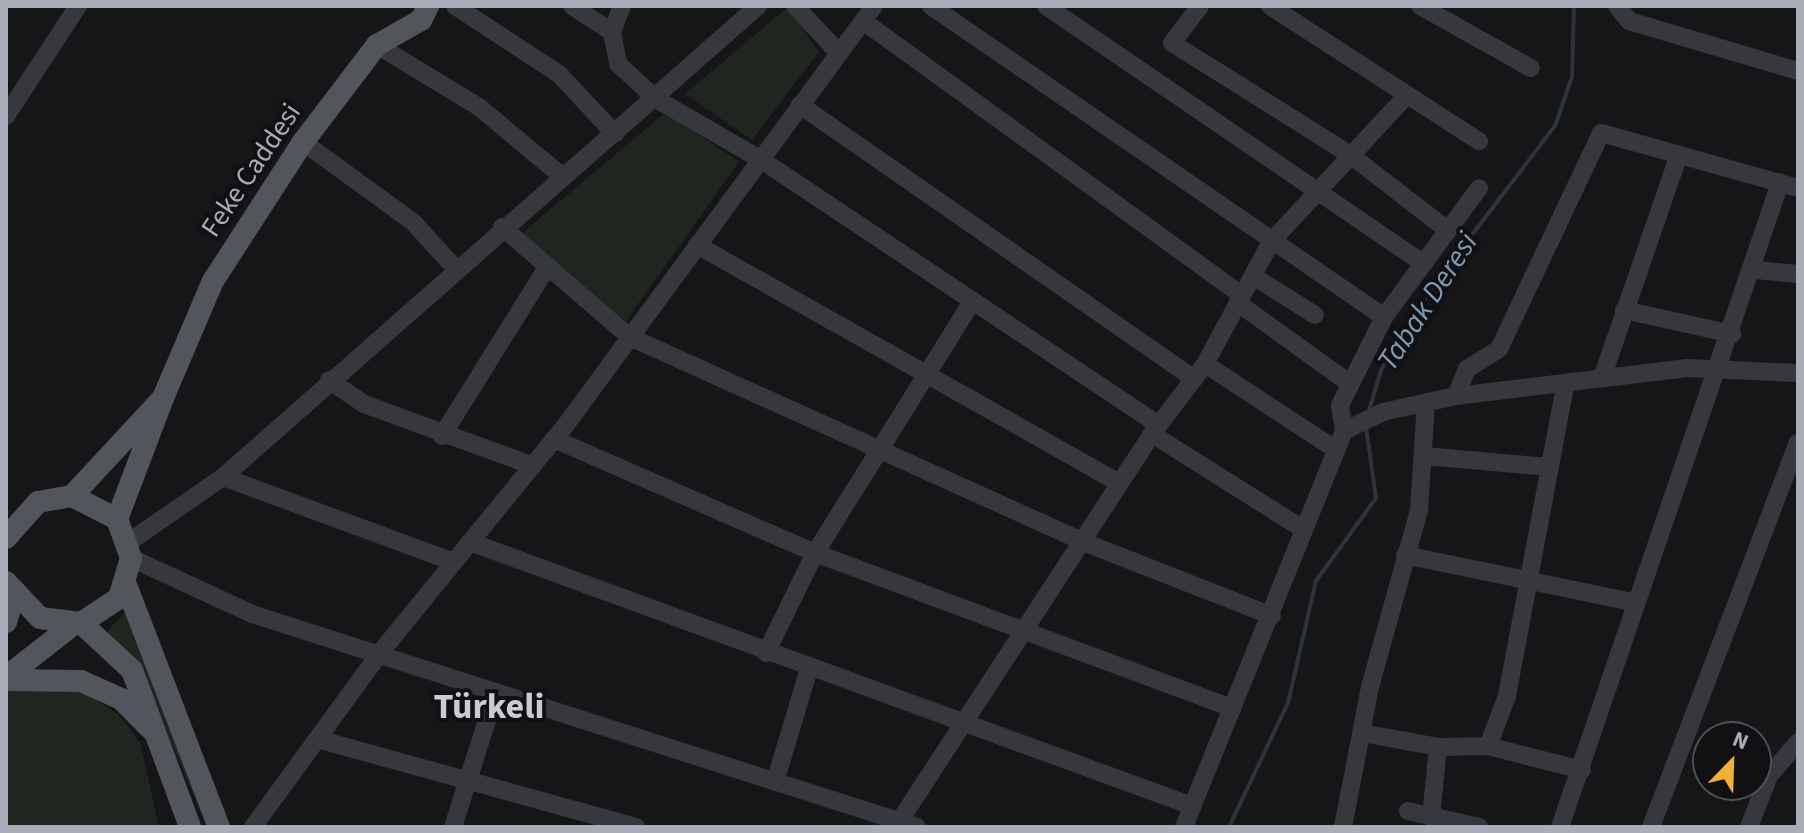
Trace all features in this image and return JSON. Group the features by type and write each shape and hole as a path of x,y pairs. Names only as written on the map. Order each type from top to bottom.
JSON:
{"main road":[{"name":"Feke Caddesi","path":"117,519 163,398 213,281 303,142 377,45 421,20 428,6"},
{"path":"6,538 15,512 72,496 163,398"},
{"path":"72,496 117,519 130,550 126,585 219,827"},
{"path":"6,678 77,623 108,609 126,585"},
{"path":"10,589 40,618 77,623 132,670 165,744 190,827"},
{"path":"6,622 10,589"},
{"path":"6,678 67,677 103,689 165,744"}],"street":[{"path":"6,116 78,6"},
{"path":"455,6 559,74 615,134"},
{"path":"572,6 612,32"},
{"path":"622,6 612,32 618,64 656,99 760,159 1303,529"},
{"path":"758,6 656,99 455,268 223,477 130,550 252,614 908,825 958,725 1155,429 1205,364 1271,242 1314,188 1407,95"},
{"path":"795,6 839,53"},
{"path":"253,827 379,654 554,439 874,6"},
{"path":"931,6 1384,317"},
{"path":"1046,6 1421,262"},
{"path":"1200,6 1172,43 1349,154 1446,229"},
{"path":"1270,6 1295,13 1407,95 1479,141"},
{"path":"1420,6 1531,68"},
{"path":"1617,6 1629,21 1798,71"},
{"path":"863,21 1349,383"},
{"path":"377,45 489,114 563,177"},
{"path":"800,105 1194,379"},
{"path":"1456,396 1467,369 1499,349 1601,133 1789,185 1718,368 1560,827"},
{"path":"303,142 413,222 455,268"},
{"path":"1602,378 1679,155"},
{"path":"1349,427 1339,413 1349,383 1384,317 1421,262 1479,188"},
{"path":"502,227 630,337 1081,541 1272,616"},
{"path":"697,245 1120,483"},
{"path":"442,436 548,266"},
{"path":"1755,270 1798,274"},
{"path":"1253,276 1315,315"},
{"path":"766,653 815,553 972,302"},
{"path":"1624,310 1732,334"},
{"path":"1205,364 1332,447"},
{"path":"1184,827 1272,616 1332,447 1349,427 1383,412 1426,402 1566,382 1718,368 1798,373"},
{"path":"329,380 364,404 442,436 533,466"},
{"path":"1488,746 1507,696 1566,382"},
{"path":"1343,827 1405,555 1424,456 1426,402"},
{"path":"554,439 815,553 1020,634 1232,708"},
{"path":"1651,827 1798,443"},
{"path":"1424,456 1549,467"},
{"path":"223,477 454,562"},
{"path":"470,542 958,725 1192,806"},
{"path":"1405,555 1529,578 1636,603"},
{"path":"775,782 809,669"},
{"path":"453,827 496,692"},
{"path":"1362,733 1438,747 1488,746 1582,770"},
{"path":"317,739 613,824 636,827"},
{"path":"1749,827 1769,776 1798,742"},
{"path":"1431,817 1438,747"},
{"path":"1408,811 1479,827"}],"shaded area":[{"path":"788,7 819,52 752,140 685,94"},
{"path":"666,112 739,162 626,321 522,233"},
{"path":"129,607 197,790 207,827 139,666 107,632"},
{"path":"35,680 87,694 118,714 140,742 159,827 6,827 6,685"}],"waterway":[{"name":"Tabak Deresi","path":"1368,414 1381,370 1436,282 1555,126 1572,77 1574,6"},
{"name":"Tabak Deresi","path":"1229,827 1288,703 1316,581 1376,498 1366,427"}],"district":[{"name":"Türkeli","path":"489,707"}]}
